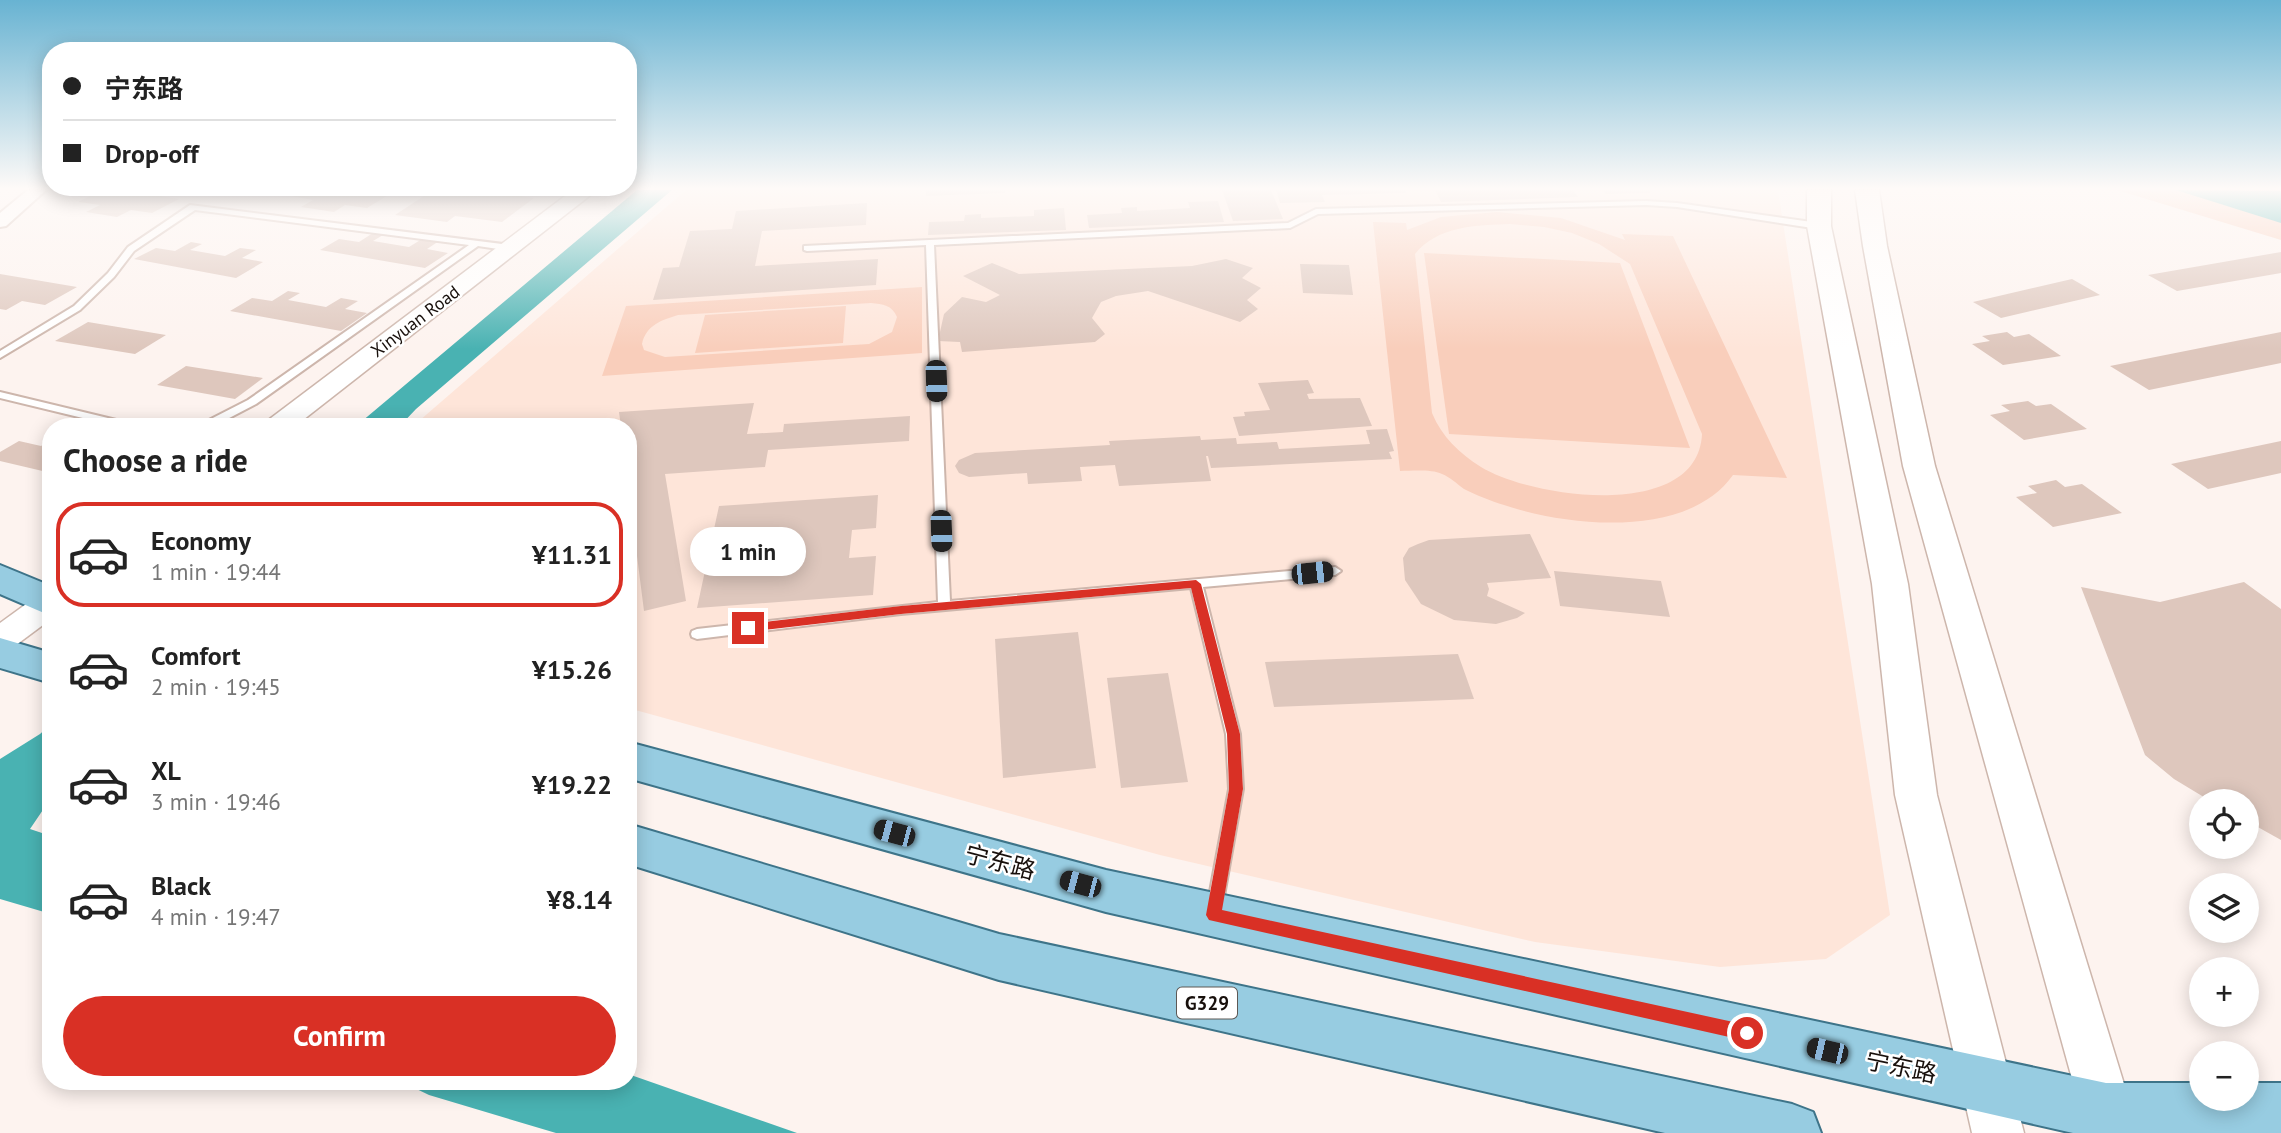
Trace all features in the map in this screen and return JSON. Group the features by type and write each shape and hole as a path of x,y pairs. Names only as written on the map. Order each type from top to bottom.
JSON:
{"main road":[{"path":"1826,243 1890,584 1916,795 1992,1110"},
{"path":"1875,243 1919,466 2110,1123"},
{"path":"0,578 42,598"},
{"path":"0,653 42,665"},
{"name":"宁东路","path":"637,762 1106,891 1214,915 1992,1110 2110,1123 2281,1111"},
{"name":"G329","path":"637,847 999,957 1792,1133"}],"street":[{"name":"Xinyuan Road","path":"289,418 518,243"},
{"path":"0,640 42,609"}],"lane":[{"path":"0,355 77,308 111,275 131,249 140,243"},
{"path":"467,243 511,248"},
{"path":"807,248 912,243"},
{"path":"930,243 944,606"},
{"path":"221,418 252,402 476,244"},
{"path":"0,395 96,418"},
{"path":"697,634 944,606 1335,571"},
{"path":"1196,584 1233,734 1236,789 1214,915"}],"shaded area":[{"path":"625,243 1786,243 1890,915 1826,959 1720,967 1535,942 1160,855 637,710 637,418 422,418"},
{"path":"1375,243 1427,243 1415,254 1432,413 1452,444 1481,467 1505,478 1572,493 1609,495 1644,491 1673,481 1693,462 1702,434 1630,264 1596,243 1676,243 1787,478 1733,475 1713,496 1687,510 1658,518 1593,522 1561,519 1504,505 1464,489 1438,472 1400,471"},
{"path":"1424,253 1620,263 1690,448 1449,434"},
{"path":"922,287 922,353 602,376 626,306","holes":["871,303 890,308 897,317 892,332 869,344 665,357 644,350 642,344 651,328 678,315"]},
{"path":"846,306 843,343 695,353 705,315"}],"water":[{"path":"574,243 610,243 408,418 366,418"},
{"path":"42,732 42,811 30,829 42,833 42,911 0,899 0,759"},
{"path":"637,1077 797,1133 556,1133 419,1090 637,1090"}],"building":[{"path":"189,243 202,244 190,250 225,256 240,248 256,250 242,258 263,262 236,278 134,259 156,248 175,251"},
{"path":"332,243 384,243 409,247 416,243 436,243 427,249 448,253 425,268 320,250"},
{"path":"686,243 760,243 755,266 878,259 876,285 653,300 663,268 679,267"},
{"path":"2281,252 2281,273 2177,291 2148,275"},
{"path":"1226,259 1253,268 1242,278 1261,288 1247,300 1258,309 1240,322 1148,291 1116,296 1101,302 1092,318 1105,334 1095,342 962,352 960,342 938,341 944,314 962,297 986,302 1000,295 963,276 992,263 1019,274 1192,266"},
{"path":"1300,264 1349,265 1353,295 1303,293"},
{"path":"0,274 77,287 45,305 22,301 6,310 0,309"},
{"path":"2072,279 2100,295 2001,318 1973,302"},
{"path":"288,291 300,293 288,300 326,307 341,298 358,301 345,309 367,313 341,331 230,311 252,298 272,301"},
{"path":"88,322 166,335 135,354 55,341"},
{"path":"2007,332 2014,337 2029,334 2061,356 2003,365 1972,344 1990,341 1982,336"},
{"path":"2281,332 2281,363 2149,390 2110,366"},
{"path":"186,366 263,378 235,399 157,385"},
{"path":"1308,380 1314,393 1307,394 1309,399 1360,398 1372,426 1239,436 1233,417 1245,416 1244,412 1270,410 1258,383"},
{"path":"2028,401 2036,406 2051,404 2087,429 2024,440 1990,415 2010,411 2001,405"},
{"path":"754,403 747,434 783,432 784,424 910,416 909,441 768,450 765,467 665,474 686,601 644,611 637,556 637,418 620,418 619,412"},
{"path":"1387,429 1394,451 1389,452 1392,459 1211,468 1206,456 1211,481 1119,486 1115,465 1080,467 1082,481 1028,484 1027,473 969,477 959,473 955,466 959,460 975,453 1110,445 1109,441 1200,436 1201,440 1236,438 1237,444 1277,442 1279,449 1370,444 1366,430"},
{"path":"19,441 41,446 42,471 0,461 0,452"},
{"path":"2281,441 2281,473 2208,489 2171,464"},
{"path":"2056,480 2065,487 2082,484 2122,513 2053,527 2016,497 2037,493 2028,486"},
{"path":"878,495 876,528 852,530 849,558 876,556 873,595 697,608 719,506"},
{"path":"1530,534 1551,578 1487,583 1487,596 1525,613 1517,618 1496,624 1454,620 1421,604 1405,580 1403,558 1409,548 1418,544 1429,540"},
{"path":"1554,571 1661,581 1670,617 1560,606"},
{"path":"2244,582 2281,609 2281,840 2259,828 2259,789 2191,789 2145,755 2081,587 2160,602"},
{"path":"1078,632 1096,768 1003,778 995,639"},
{"path":"1458,654 1474,699 1274,707 1265,662"},
{"path":"1168,673 1188,782 1121,788 1107,678"}],"route":[{"path":"748,628 901,610 1196,584 1233,734 1236,789 1214,915 1747,1033"}]}
